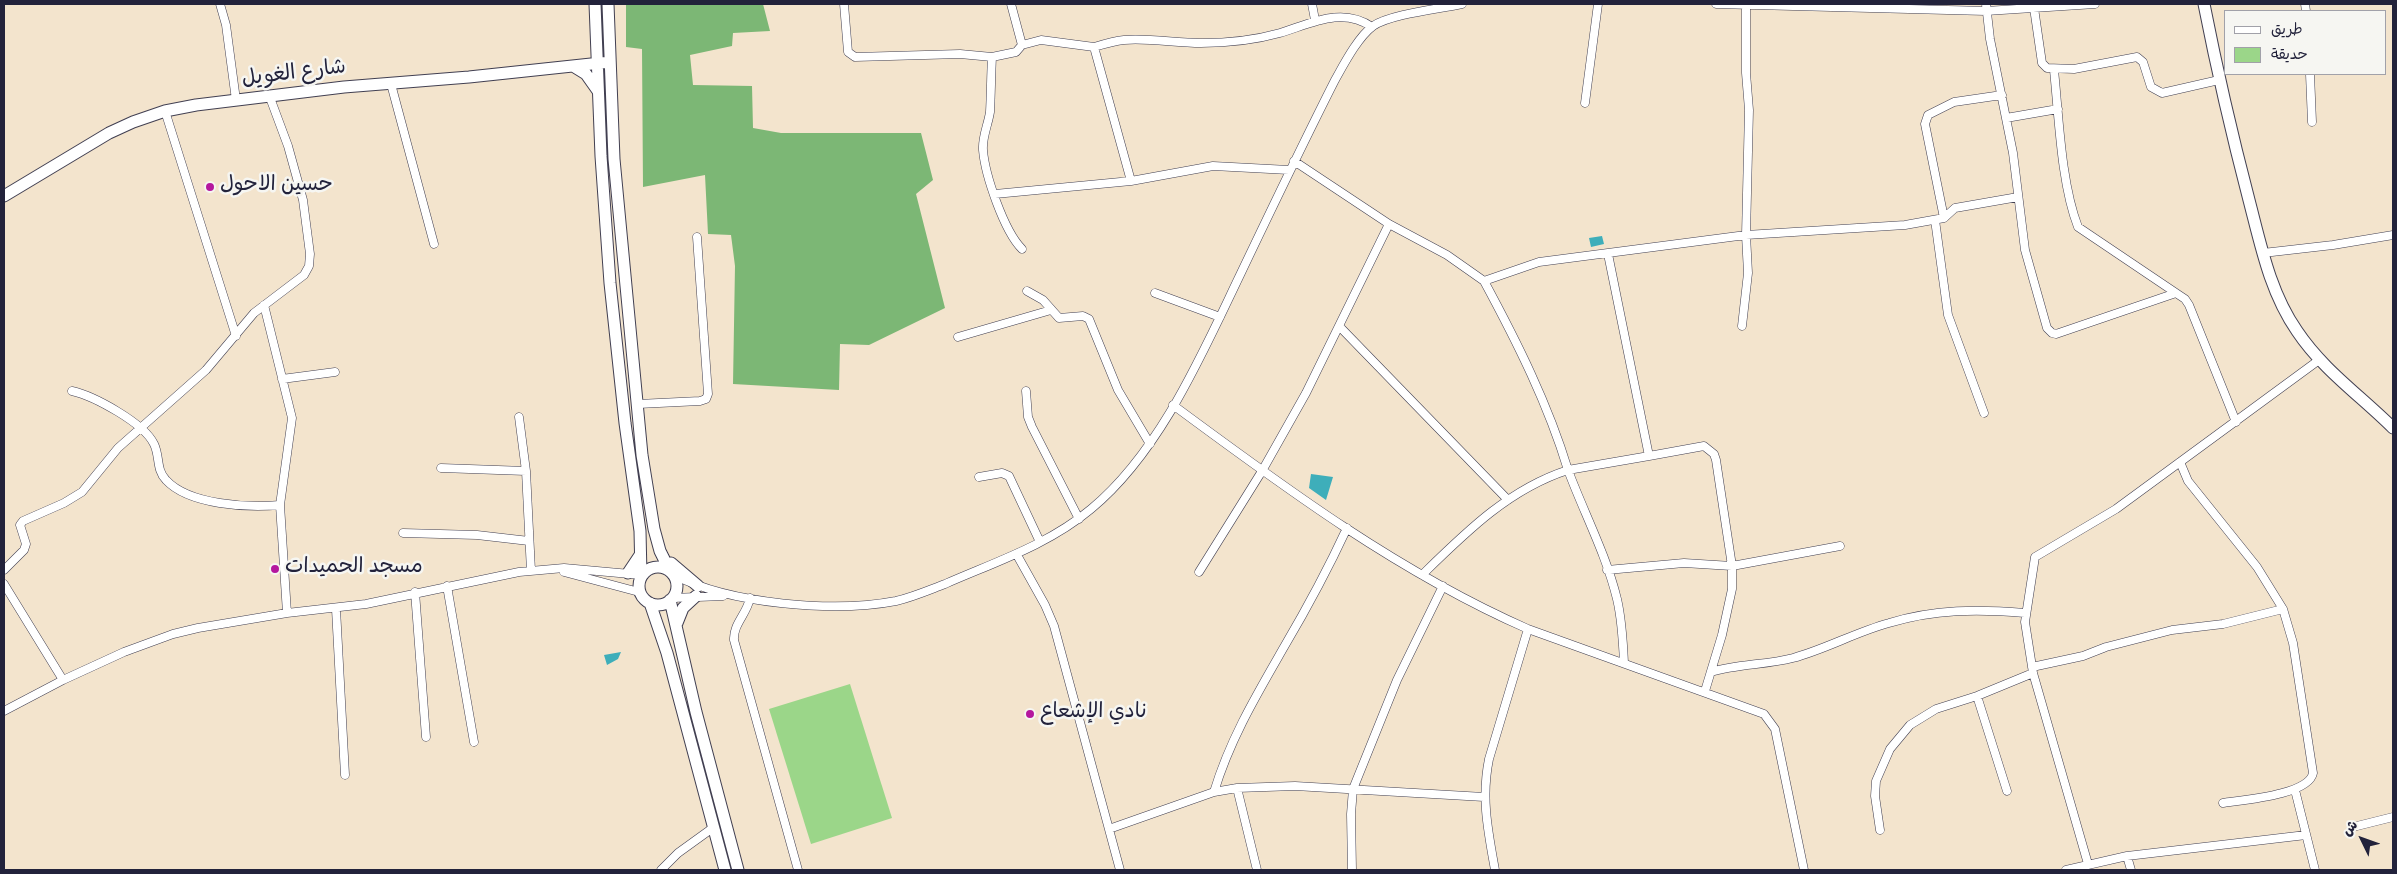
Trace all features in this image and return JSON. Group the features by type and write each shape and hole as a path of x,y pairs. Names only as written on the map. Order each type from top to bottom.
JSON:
{"street":[{"path":"220,4 226,25 236,100"},
{"path":"595,4 610,283 642,552 639,592"},
{"path":"608,4 614,159 642,454 654,529 660,551 677,584 671,599 694,703 738,870"},
{"path":"844,4 848,52 855,57 960,54 992,57 1016,52 1022,45 1050,40 1066,45 1094,47 1122,40 1202,43 1245,40 1280,33 1316,20 1339,17 1355,18 1372,27"},
{"path":"1011,4 1022,45"},
{"path":"1312,4 1316,20"},
{"path":"1416,4 1417,13"},
{"path":"650,603 660,605 671,599 697,591 842,607 893,601 929,590 1017,555 1078,519 1110,492 1150,444 1174,405 1220,317 1294,161 1335,80 1353,50 1372,27 1387,20 1462,4"},
{"path":"1585,103 1598,4"},
{"path":"1716,4 1986,8 2034,8 2095,4"},
{"path":"1742,326 1748,273 1746,235 1750,110 1746,73 1746,4"},
{"path":"2204,4 2219,80 2263,253 2281,306 2298,333 2320,360 2393,428"},
{"path":"1986,8 2006,118 2026,250 2046,328 2052,333 2176,293"},
{"path":"2034,8 2042,63 2047,68 2074,70 2137,57 2143,62 2151,87 2162,93 2219,80"},
{"path":"597,44 588,56 574,66 591,80 599,93"},
{"path":"1094,47 1131,181"},
{"path":"992,57 990,112 983,149 986,168 1007,228 1022,250"},
{"name":"شارع الغويل","path":"4,196 109,133 165,111 269,96 610,62"},
{"path":"2054,70 2070,199 2078,227 2185,299 2236,422"},
{"path":"2310,75 2312,122"},
{"path":"391,84 434,244"},
{"path":"1944,218 1925,124 1928,115 1954,102 2002,95"},
{"path":"4,570 21,554 26,546 21,523 64,503 82,492 118,448 206,370 243,326 264,305 304,275 309,266 310,254 302,200 288,146 269,96"},
{"path":"2006,118 2058,109"},
{"path":"165,111 236,336"},
{"path":"1294,161 1389,224 1447,255 1484,281 1527,365 1557,433 1568,470 1607,570 1622,622 1624,663"},
{"path":"995,194 1131,181 1213,166 1290,170"},
{"path":"1484,281 1539,262 1746,235 1905,225 1944,218 1955,208 2018,197"},
{"path":"1934,220 1948,315 1984,412"},
{"path":"1199,572 1262,471 1306,393 1389,224"},
{"path":"2263,253 2332,245 2393,235"},
{"path":"638,404 700,401 706,399 708,394 697,237"},
{"path":"1608,254 1649,456"},
{"path":"1027,291 1043,300 1062,319 1083,316 1089,319 1118,390 1150,444"},
{"path":"1155,293 1220,317"},
{"path":"264,305 292,418 280,505 287,613"},
{"path":"958,337 1051,310"},
{"path":"1339,326 1508,500"},
{"path":"2088,864 2033,670 2025,613 2035,557 2116,509 2320,360"},
{"path":"282,379 335,372"},
{"path":"1026,391 1028,417 1032,427 1078,519"},
{"path":"72,392 95,398 139,428 154,444 161,475 178,489 216,502 280,505"},
{"path":"1174,405 1262,471 1348,528 1422,575 1497,615 1528,629 1755,710 1771,720 1776,734 1804,870"},
{"path":"519,417 526,471 531,571"},
{"path":"1422,575 1471,527 1528,486 1568,470 1704,446 1714,454 1732,566 1731,599 1705,691"},
{"path":"2180,462 2188,482 2257,567 2283,609 2293,643 2313,773 2310,781 2295,790 2223,803"},
{"path":"441,468 526,471"},
{"path":"979,477 1002,473 1009,476 1040,542"},
{"path":"1214,792 1223,761 1236,733 1320,584 1348,528"},
{"path":"403,533 478,535 529,541"},
{"path":"1607,570 1684,563 1732,566 1840,546"},
{"path":"660,551 697,591"},
{"path":"628,573 642,552"},
{"path":"1017,555 1045,605 1054,626 1120,870"},
{"path":"4,711 63,680 138,646 172,634 222,623 287,613 336,609 447,586 531,571 564,568 620,575 628,573 641,575 660,566 697,591"},
{"path":"552,570 618,584 639,592 650,603 667,653 725,870"},
{"path":"4,584 63,680"},
{"path":"447,586 474,742"},
{"path":"1352,870 1351,814 1353,789 1397,680 1443,586"},
{"path":"676,622 683,608 697,591"},
{"path":"415,592 426,737"},
{"path":"750,598 745,614 735,629 734,640 798,870"},
{"path":"336,609 345,775"},
{"path":"1880,830 1875,796 1876,781 1890,749 1910,726 1923,716 1944,706 1977,696 2033,670 2106,648 2172,630 2223,624 2283,609"},
{"path":"1711,672 1723,668 1772,664 1818,651 1887,623 1934,612 1965,610 2025,613"},
{"path":"1495,870 1484,797 1489,759 1528,629"},
{"path":"1977,696 2007,791"},
{"path":"1109,829 1214,792 1237,788 1295,786 1484,797"},
{"path":"1237,788 1257,870"},
{"path":"2295,790 2315,870"},
{"path":"2357,826 2393,817"},
{"path":"661,870 678,853 714,827"},
{"path":"2066,870 2127,856 2306,835"},
{"path":"2127,856 2131,870"}],"green space":[{"path":"763,4 770,31 733,33 732,46 690,55 693,85 752,86 753,128 781,133 921,133 933,180 916,194 945,308 869,345 840,344 839,390 733,384 735,266 731,235 708,234 705,175 643,187 642,49 626,47 626,5"},
{"path":"850,684 892,818 811,844 769,709"}],"water":[{"path":"1602,236 1604,244 1591,247 1589,238"},
{"path":"1311,474 1333,477 1326,500 1309,488"},
{"path":"621,652 618,659 607,665 604,655"}],"place":[{"name":"حسين الاحول","path":"210,187"},
{"name":"مسجد الحميدات","path":"275,569"},
{"name":"نادي الإشعاع","path":"1030,714"}]}
